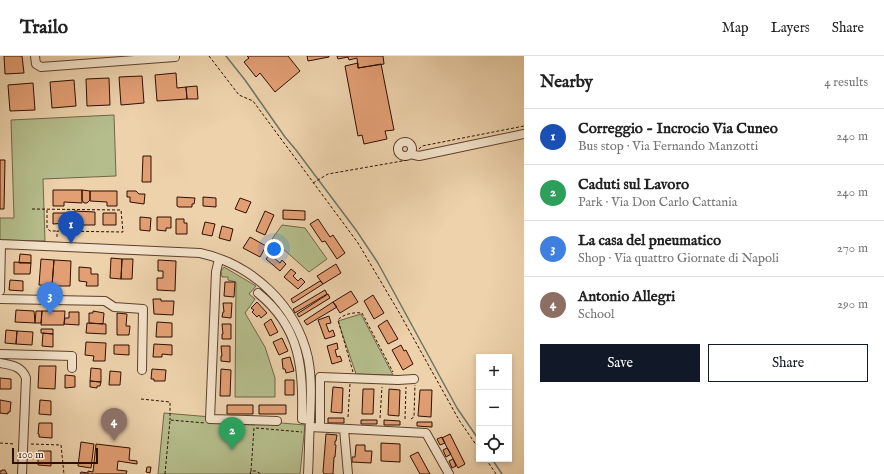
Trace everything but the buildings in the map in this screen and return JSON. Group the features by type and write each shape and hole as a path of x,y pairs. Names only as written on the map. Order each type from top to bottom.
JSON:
{"street":[{"path":"35,56 36,64 41,67 175,57"},
{"path":"416,153 524,134"},
{"path":"0,291 1,244 200,253 219,259 243,270 263,284 280,301 294,321 302,339 310,368 311,386 308,474"},
{"path":"219,259 216,272 210,419 277,421"},
{"path":"258,293 276,310 284,321 297,348 302,382 302,419 310,427 426,433 449,474"},
{"path":"0,298 105,301 114,307 143,309 142,370"},
{"path":"0,354 72,356 72,368"},
{"path":"0,363 16,366 26,378 22,474"},
{"path":"320,427 320,377 398,380 410,379"},
{"path":"344,428 348,474"}],"path":[{"path":"209,56 239,95 253,101 312,183 358,243 459,420 476,445"},
{"path":"312,183 328,174 407,161 415,158 416,153 422,146 524,126"},
{"path":"32,209 47,209 121,210 123,232 50,231 47,228 47,209"},
{"path":"57,231 57,238"},
{"path":"348,417 352,378 338,320 340,318 354,312 362,313 398,380"},
{"path":"380,418 382,379"},
{"path":"405,419 410,379 415,380 414,416 411,419"},
{"path":"141,399 170,402 170,420 165,474"},
{"path":"170,420 206,423"},
{"path":"250,474 254,428 310,427"},
{"path":"0,443 61,445 64,474"},
{"path":"488,462 496,474"},
{"path":"250,471 256,471 261,474"}],"green space":[{"path":"114,115 116,176 43,179 45,241 0,240 0,218 14,218 11,120"},
{"path":"282,225 305,228 327,259 309,272 272,239"},
{"path":"224,267 256,286 249,294 255,299 245,313 265,347 275,378 275,397 235,397 236,282 228,280 228,277 222,277 221,271"},
{"path":"361,314 393,375 356,374 338,321"},
{"path":"164,413 305,425 300,474 158,474"}],"waterway":[{"path":"226,56 245,80 285,137 356,230 378,263 457,408 476,436"},
{"path":"494,462 502,474"}],"place":[{"name":"Correggio - Incrocio Via Cuneo","path":"71,244"},
{"name":"La casa del pneumatico","path":"50,315"},
{"name":"Antonio Allegri","path":"114,441"},
{"name":"Caduti sul Lavoro","path":"232,450"}]}
